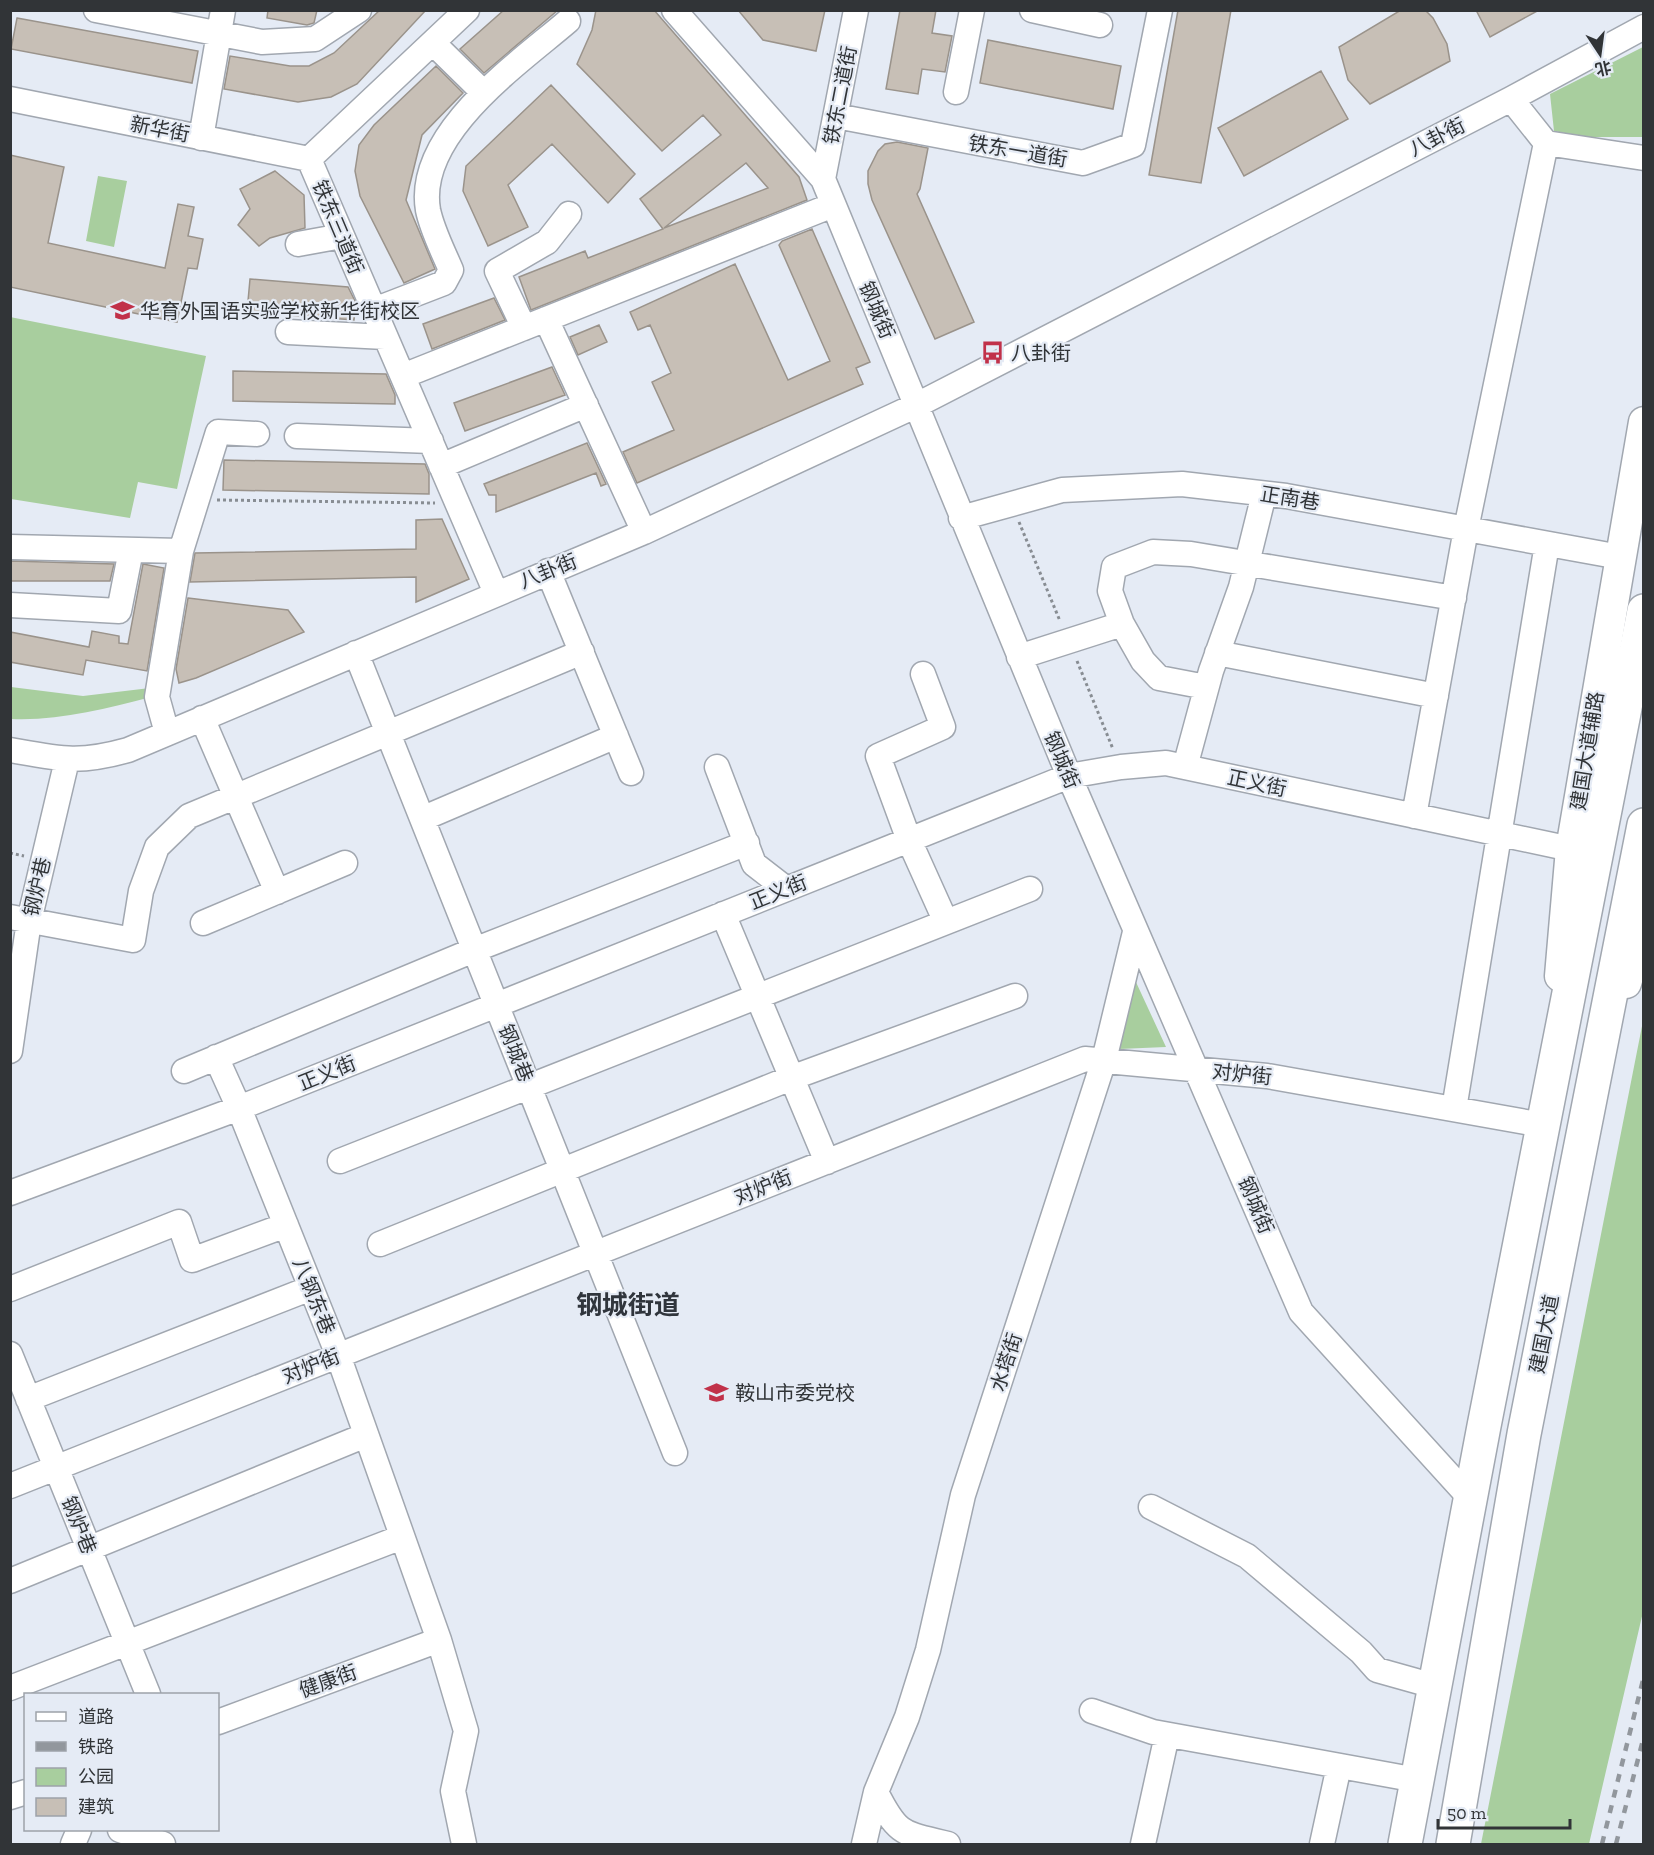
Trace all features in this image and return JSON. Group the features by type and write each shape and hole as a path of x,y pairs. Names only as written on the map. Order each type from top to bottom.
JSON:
{"highway":[{"path":"1405,1845 1470,1498 1644,611"},
{"name":"建国大道","path":"1453,1845 1524,1434 1644,825"}],"main road":[{"name":"建国大道辅路","path":"1551,1082 1571,849 1644,422"},
{"path":"1590,1100 1644,924"}],"street":[{"path":"96,10 262,42 315,39 359,10"},
{"path":"201,138 223,10"},
{"name":"铁东三道街","path":"467,10 309,159 496,593"},
{"name":"钢城街","path":"674,10 823,179 1069,776 1301,1312 1470,1498"},
{"name":"铁东二道街","path":"823,179 856,10"},
{"path":"956,92 972,10"},
{"path":"1032,10 1100,25"},
{"name":"铁东一道街","path":"836,116 1083,163 1133,145 1160,10"},
{"path":"374,310 444,283 451,270 428,210 428,187 441,144 484,93 568,21"},
{"name":"八卦街","path":"10,750 67,760 97,759 128,750 644,532 917,405 1511,99 1644,27"},
{"path":"433,43 484,93"},
{"name":"新华街","path":"10,99 309,159"},
{"path":"1511,99 1546,143 1644,158"},
{"path":"1414,816 1466,529 1546,143"},
{"path":"403,376 833,205"},
{"path":"524,328 497,271 547,242 569,214"},
{"path":"298,244 342,236"},
{"path":"546,319 644,532"},
{"path":"288,332 385,337"},
{"path":"441,466 586,405"},
{"path":"167,734 157,697 181,551 218,432 257,434"},
{"path":"297,436 431,441"},
{"name":"正南巷","path":"961,518 1062,490 1182,484 1264,494 1620,557"},
{"path":"1185,767 1206,687 1247,562 1264,494"},
{"path":"1454,1109 1547,544"},
{"path":"10,547 181,551"},
{"path":"10,605 119,611 131,550"},
{"path":"1206,687 1160,678 1143,661 1122,624 1110,591 1114,567 1153,552 1191,554 1454,598"},
{"path":"548,571 631,773"},
{"path":"1019,657 1122,624"},
{"path":"20,919 133,940 141,891 157,847 189,816 582,652"},
{"name":"钢城巷","path":"356,653 424,818 474,950 564,1170 675,1453"},
{"path":"1217,654 1436,696"},
{"path":"923,674 943,727 878,756 909,840 945,920"},
{"path":"202,718 277,892"},
{"path":"424,818 616,736"},
{"name":"钢炉巷","path":"10,1051 20,919 67,760"},
{"name":"正义街","path":"10,1192 239,1108 1069,776 1132,766 1166,764 1571,849"},
{"path":"717,766 754,864 785,888"},
{"path":"184,1071 474,950 747,843"},
{"path":"203,923 345,863"},
{"path":"340,1161 529,1084 1030,888"},
{"path":"723,914 826,1162"},
{"name":"水塔街","path":"864,1845 876,1792 907,1717 941,1597 963,1495 1104,1060 1135,932"},
{"path":"380,1244 791,1078 1016,996"},
{"name":"八钢东巷","path":"216,1057 239,1108 338,1355 439,1640 466,1731 453,1791 464,1845"},
{"name":"对炉街","path":"10,1486 1085,1059 1267,1076 1543,1125"},
{"path":"10,1289 179,1222 192,1260 286,1225"},
{"path":"20,1389 311,1288"},
{"name":"钢炉巷","path":"10,1354 20,1389 147,1693"},
{"path":"10,1581 366,1435"},
{"path":"1151,1507 1247,1556 1361,1652 1377,1670 1434,1686"},
{"path":"10,1688 127,1641 402,1537"},
{"name":"健康街","path":"219,1722 439,1640"},
{"path":"1092,1711 1167,1735 1417,1779"},
{"path":"1143,1845 1167,1735"},
{"path":"1322,1845 1339,1766"},
{"path":"876,1792 887,1814 903,1833 948,1845"},
{"path":"73,1845 79,1831"},
{"path":"123,1831 163,1845"}],"path":[{"path":"197,500 458,503"}],"green space":[{"path":"1643,47 1643,137 1586,137 1554,131 1550,94"},
{"path":"98,176 127,181 114,247 86,241"},
{"path":"10,317 206,356 177,489 138,482 130,518 11,499"},
{"path":"11,687 83,696 150,688 151,697 64,716 11,719"},
{"path":"1135,980 1166,1047 1119,1049"},
{"path":"1643,1021 1643,1612 1589,1844 1481,1844"}],"building":[{"path":"268,10 317,10 314,23 307,25 267,18"},
{"path":"380,10 426,10 357,84 331,97 298,102 224,89 230,56 290,66 309,66 334,53"},
{"path":"504,10 558,10 484,73 460,49"},
{"path":"596,10 654,10 799,177 807,200 531,310 519,277 585,251 588,258 663,229 640,199 721,135 703,115 662,151 577,64 592,30","holes":["746,163 768,188 664,228"]},
{"path":"738,10 825,10 816,51 763,40"},
{"path":"900,10 936,10 932,33 952,36 945,72 922,69 918,94 886,89"},
{"path":"1178,10 1231,10 1201,183 1149,175"},
{"path":"1401,10 1425,10 1433,18 1447,44 1450,61 1370,104 1348,80 1339,47"},
{"path":"1476,10 1539,10 1490,37"},
{"path":"17,18 198,51 192,83 11,49"},
{"path":"988,40 1121,66 1113,109 980,83"},
{"path":"436,66 463,93 422,135 406,200 435,269 404,283 360,196 355,171 359,145 374,125"},
{"path":"1321,71 1348,119 1244,176 1218,128"},
{"path":"551,85 635,174 608,203 552,144 508,185 528,227 488,246 463,191 466,166"},
{"path":"897,142 928,148 917,194 974,322 935,339 872,200 868,184 868,171 878,151 885,144"},
{"path":"10,155 64,167 48,243 165,268 178,204 194,207 188,236 203,239 197,269 188,268 177,322 10,287"},
{"path":"275,171 304,195 305,228 270,238 259,246 238,225 250,209 240,189"},
{"path":"812,229 870,362 856,368 863,384 637,483 623,452 674,430 652,382 671,373 650,325 638,330 630,312 735,264 788,380 830,361 779,245 782,241"},
{"path":"250,279 348,287 356,303 354,320 247,312"},
{"path":"494,298 505,320 432,349 423,324"},
{"path":"599,325 607,342 578,355 570,337"},
{"path":"552,367 565,395 465,431 454,403"},
{"path":"233,371 386,374 395,395 395,404 233,401"},
{"path":"587,443 606,484 601,486 596,473 496,512 496,495 489,495 484,484"},
{"path":"224,460 425,464 429,474 429,494 223,490"},
{"path":"442,519 469,579 416,602 416,577 190,582 195,553 416,549 416,520"},
{"path":"10,561 114,564 110,581 10,581"},
{"path":"143,564 164,568 147,671 86,660 83,675 10,662 10,632 89,647 92,631 119,636 119,643 128,644"},
{"path":"188,598 288,610 304,632 179,683 176,669"}],"railway":[{"path":"1602,1844 1644,1676"},
{"path":"1616,1844 1644,1736"}],"place":[{"name":"华育外国语实验学校新华街校区","path":"122,311"},
{"name":"八卦街","path":"993,353"},
{"name":"鞍山市委党校","path":"717,1393"}],"district":[{"name":"钢城街道","path":"628,1305"}]}
